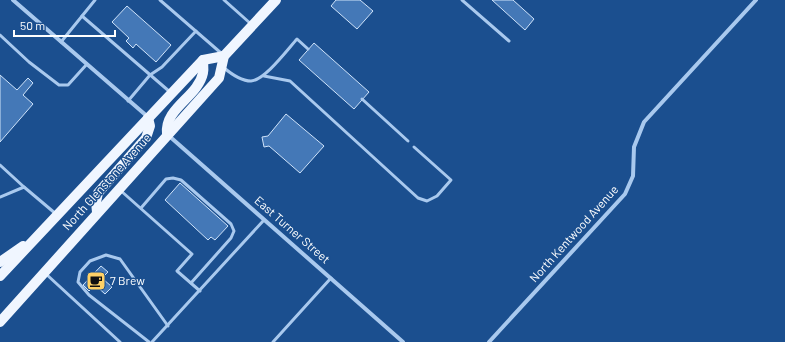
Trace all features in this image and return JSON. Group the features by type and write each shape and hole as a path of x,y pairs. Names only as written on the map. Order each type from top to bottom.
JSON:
{"main road":[{"path":"167,134 168,120 200,81 203,72 203,60 224,56 276,0"},
{"name":"North Glenstone Avenue","path":"0,322 167,134 219,78 224,56"},
{"name":"North Glenstone Avenue","path":"0,276 203,60"},
{"path":"97,212 96,202 98,193 146,138 150,126 148,118"},
{"path":"0,262 38,236"}],"street":[{"path":"13,0 148,118"},
{"name":"North Kentwood Avenue","path":"489,342 625,194 633,176 634,147 644,122 756,0"},
{"name":"East Turner Street","path":"167,134 404,342"}],"lane":[{"path":"61,42 95,0"},
{"path":"160,0 224,56"},
{"path":"226,0 252,26"},
{"path":"462,0 509,41"},
{"path":"82,16 171,93"},
{"path":"128,101 150,74 162,67 196,31"},
{"path":"0,36 29,62 59,85 68,85 87,64"},
{"path":"222,67 235,76 251,81 264,76 297,39 308,49"},
{"path":"264,76 290,81 418,198 427,201 437,196 451,180 414,147"},
{"path":"362,99 408,141"},
{"path":"0,165 57,215"},
{"path":"141,208 166,179 174,178 181,180 231,224 234,231 231,238 191,283"},
{"path":"0,197 24,187"},
{"path":"118,189 192,254 177,271 200,291"},
{"path":"168,326 120,259 106,255 90,261 80,272 78,282 88,295 150,342 168,326 264,220"},
{"path":"45,273 120,342"},
{"path":"273,342 331,278"}],"building":[{"path":"336,0 360,0 373,11 357,29 331,6"},
{"path":"492,0 513,0 534,19 525,30"},
{"path":"127,6 171,45 156,62 136,44 133,48 126,41 129,38 112,22"},
{"path":"314,43 369,92 354,109 299,60"},
{"path":"0,75 17,90 28,78 33,83 23,95 33,104 0,142"},
{"path":"286,114 324,146 300,173 269,146 264,147 262,137 268,136"},
{"path":"180,183 228,226 215,240 211,237 208,240 165,200"},
{"name":"7 Brew","path":"101,266 108,272 102,278 112,287 105,294 95,285 89,291 83,285"}],"place":[{"name":"7 Brew","path":"96,281"}]}
